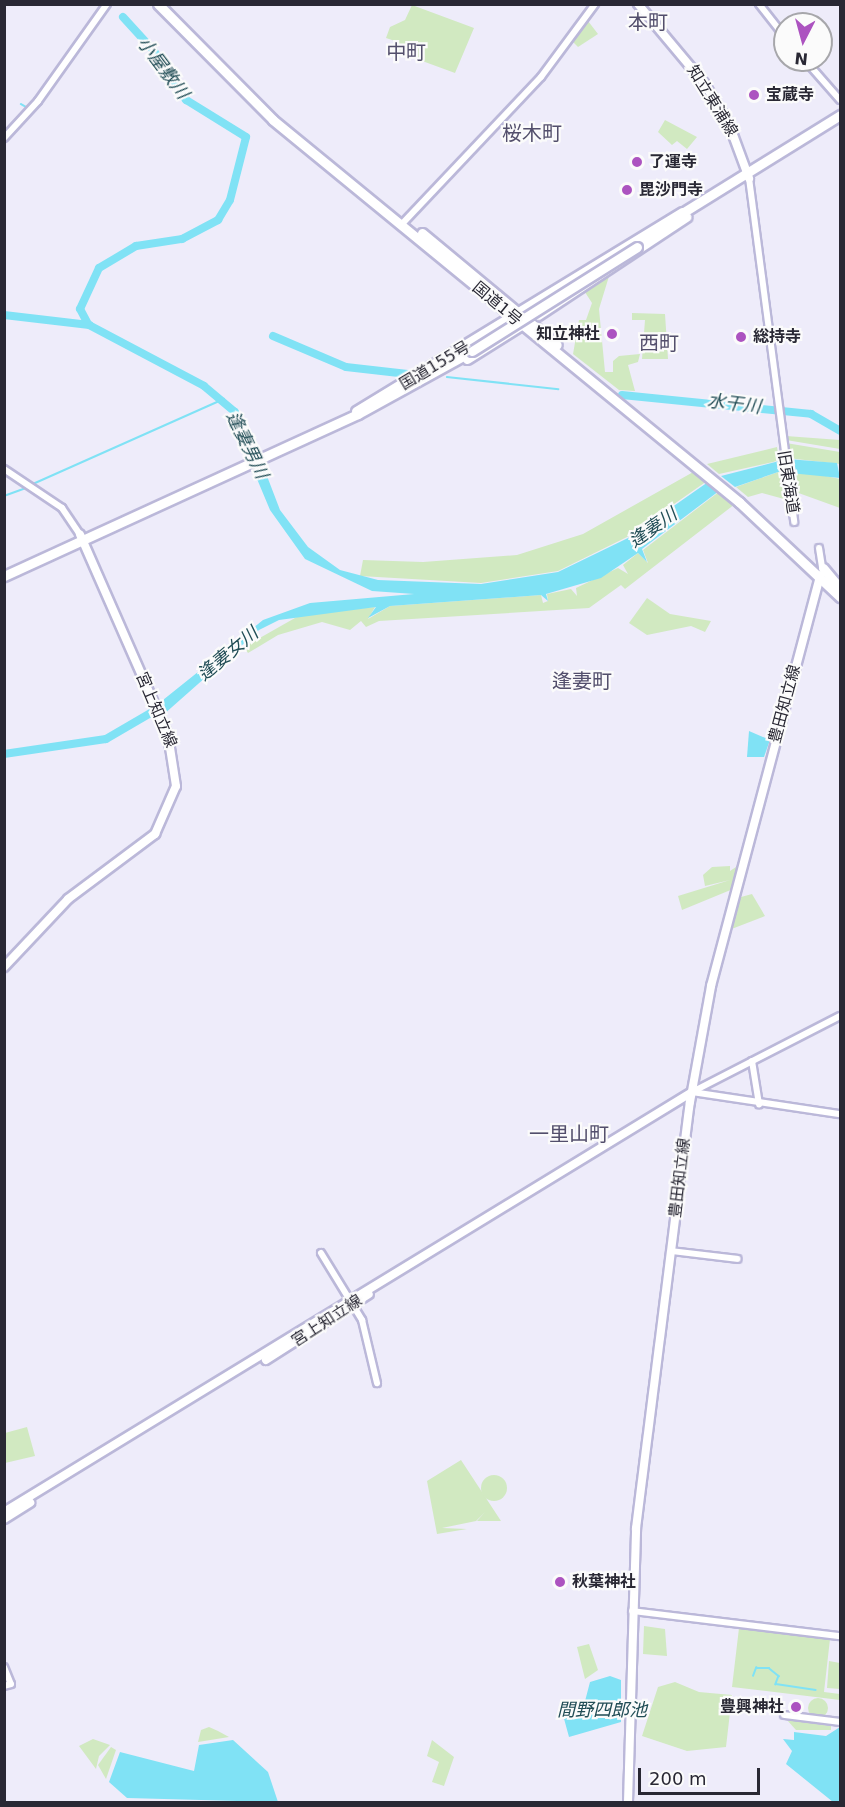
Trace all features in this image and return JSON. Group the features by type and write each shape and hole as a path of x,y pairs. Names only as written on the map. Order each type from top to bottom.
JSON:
{"highway":[{"name":"国道1号","path":"158,4 235,82 275,117 742,501 840,588"},
{"name":"国道1号","path":"166,4 235,82"},
{"name":"国道155号","path":"4,570 244,466 357,412 470,348 636,246 840,115"},
{"name":"国道155号","path":"748,175 840,122"},
{"path":"357,412 513,313 684,215"},
{"path":"357,412 428,382 525,323 684,215"},
{"name":"国道155号","path":"4,576 81,537"},
{"name":"国道1号","path":"821,571 840,597"}],"main road":[{"name":"知立東浦線","path":"638,4 704,83 748,175"},
{"name":"宮上知立線","path":"4,967 68,899 160,828 173,801 177,765 164,724 81,537"},
{"name":"豊田知立線","path":"628,1803 636,1528 692,1092 711,986 821,571"},
{"name":"宮上知立線","path":"4,1519 646,1118 692,1092"},
{"name":"宮上知立線","path":"4,1512 352,1303"}],"street":[{"path":"4,138 38,101 107,4"},
{"path":"404,222 542,78 595,4"},
{"path":"759,4 773,22"},
{"path":"816,72 840,100"},
{"name":"旧東海道","path":"748,175 781,443 794,522"},
{"path":"4,469 62,508 81,537"},
{"path":"819,548 821,571"},
{"path":"692,1092 840,1016"},
{"path":"752,1061 759,1104"},
{"path":"692,1092 759,1104 840,1114"},
{"path":"671,1251 738,1258"},
{"path":"321,1253 352,1303 366,1331 377,1383"},
{"path":"632,1611 840,1636"},
{"path":"4,1667 11,1684 4,1686"},
{"path":"784,1716 840,1722"}],"green space":[{"path":"412,5 474,28 455,73 395,51 398,42 386,38 390,27 405,20"},
{"path":"588,21 598,34 578,47 572,41"},
{"path":"665,120 697,137 687,149 677,141 672,145 658,132"},
{"path":"610,273 599,309 605,372 613,372 613,361 619,356 640,354 638,362 628,365 635,391 619,390 573,354 579,320 586,320 592,303 583,289"},
{"path":"632,313 665,314 668,359 642,359 645,320 632,320"},
{"path":"786,436 840,440 840,449 786,440"},
{"path":"786,443 840,452 840,464 787,458"},
{"path":"777,447 779,460 773,462 719,474 707,464"},
{"path":"695,471 707,481 627,537 558,571 481,583 360,576 363,560 423,562 517,555 583,534"},
{"path":"781,471 784,499 762,493 748,497 736,487"},
{"path":"807,472 840,479 840,508 793,491 790,474"},
{"path":"720,491 735,504 625,589 621,585 589,608 379,621 366,627 361,621 350,630 322,622 278,635 248,653 244,647 302,614 375,607 368,619 390,606 541,595 543,603 548,601 547,594 571,589 577,596 576,588 618,568 628,574 623,565 638,553 648,563 643,550"},
{"path":"647,598 670,614 711,621 705,632 691,626 647,635 629,623"},
{"path":"739,865 733,889 682,910 678,896 730,880 705,886 703,875 712,867 730,866 730,871"},
{"path":"752,894 765,916 729,930 741,897"},
{"path":"27,1427 35,1456 5,1463 5,1433"},
{"path":"461,1460 501,1521 477,1521 485,1512 476,1521 442,1528 467,1529 437,1534 427,1481"},
{"path":"494,1475 503,1479 507,1488 503,1497 494,1501 485,1497 481,1488 485,1479"},
{"path":"644,1626 665,1629 667,1656 643,1654"},
{"path":"739,1628 830,1639 824,1692 840,1694 840,1700 732,1687"},
{"path":"589,1644 598,1670 585,1679 577,1647"},
{"path":"829,1661 840,1663 840,1689 827,1688"},
{"path":"675,1682 699,1692 732,1695 726,1747 687,1751 642,1736 658,1687"},
{"path":"818,1698 825,1701 828,1708 825,1715 818,1718 811,1715 808,1708 811,1701"},
{"path":"787,1720 831,1726 831,1730 796,1730"},
{"path":"209,1727 229,1737 198,1742 201,1730"},
{"path":"93,1739 110,1745 99,1756 96,1769 79,1746"},
{"path":"432,1740 454,1757 444,1786 432,1782 439,1762 427,1756"},
{"path":"111,1747 116,1750 106,1779 98,1765"}],"water":[{"path":"788,459 837,463 840,478 790,473"},
{"path":"779,461 781,471 735,487 721,476"},
{"name":"逢妻川","path":"262,463 280,510 308,547 340,570 378,580 481,584 558,572 628,538 708,482 719,491 642,549 647,562 638,553 601,578 546,594 548,601 541,595 390,606 368,618 376,607 279,620 259,630 163,715 158,704 263,620 310,603 414,594 372,591 305,559 270,510 252,467"},
{"path":"749,731 770,740 764,757 747,757"},
{"name":"間野四郎池","path":"610,1676 621,1680 621,1722 569,1737 563,1715 584,1705 590,1682"},
{"path":"840,1727 840,1802 833,1802 786,1764 792,1751 783,1739 794,1740 794,1732 826,1736"},
{"path":"233,1740 268,1772 278,1802 127,1798 109,1782 120,1752 194,1771 199,1745"}],"waterway":[{"name":"小屋敷川","path":"88,324 80,309 99,268 136,246 182,239 218,220 230,200 246,137 186,100 154,51 123,17"},
{"path":"21,104 28,108"},
{"name":"逢妻男川","path":"4,315 89,325 204,386 235,412 258,466"},
{"name":"水干川","path":"273,336 346,367 408,374"},
{"name":"水干川","path":"447,377 558,389"},
{"name":"水干川","path":"622,395 811,414 840,431"},
{"path":"33,484 224,399"},
{"path":"4,496 26,488"},
{"name":"逢妻女川","path":"4,754 106,739 161,707"},
{"path":"753,1676 756,1668 769,1668 779,1676 776,1684 816,1690"}],"place":[{"name":"宝蔵寺","path":"754,95"},
{"name":"了運寺","path":"637,162"},
{"name":"毘沙門寺","path":"627,190"},
{"name":"知立神社","path":"612,334"},
{"name":"総持寺","path":"741,337"},
{"name":"秋葉神社","path":"560,1582"},
{"name":"豊興神社","path":"796,1707"}],"district":[{"name":"本町","path":"648,22"},
{"name":"中町","path":"406,52"},
{"name":"桜木町","path":"532,133"},
{"name":"西町","path":"659,343"},
{"name":"逢妻町","path":"582,681"},
{"name":"一里山町","path":"569,1134"}]}
